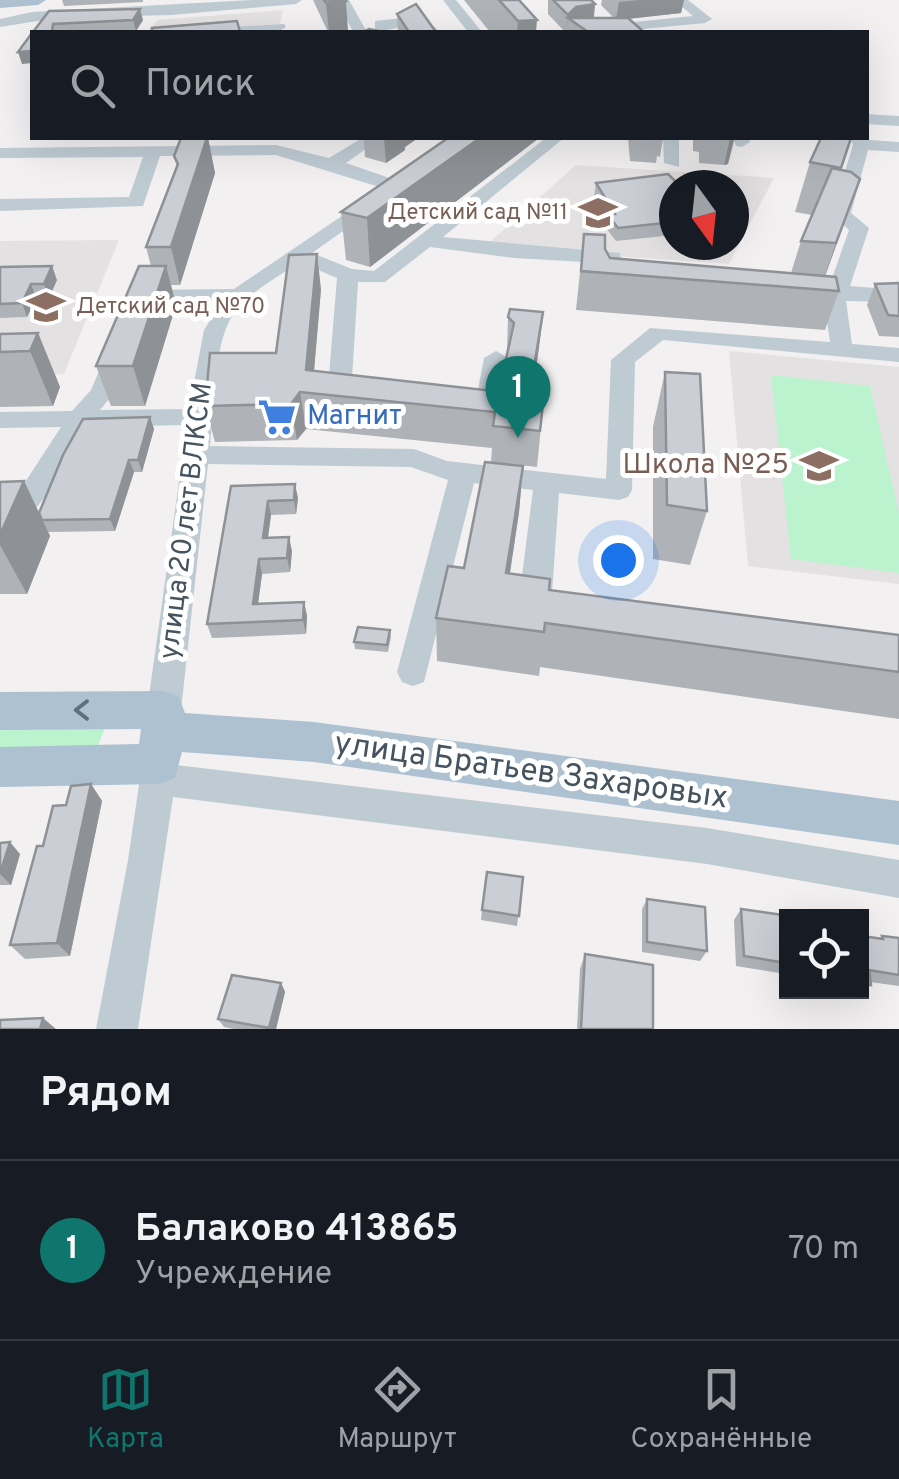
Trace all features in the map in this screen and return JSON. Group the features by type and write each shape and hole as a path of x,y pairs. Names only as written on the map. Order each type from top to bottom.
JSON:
{"main road":[{"path":"0,3 38,0"},
{"name":"улица Братьев Захаровых","path":"0,711 160,746"},
{"name":"улица Братьев Захаровых","path":"0,767 160,746 314,742 899,823"}],"street":[{"path":"0,24 296,0"},
{"path":"449,0 472,30"},
{"path":"600,30 705,19 680,0"},
{"path":"346,5 366,9"},
{"path":"346,5 359,30"},
{"path":"600,17 612,29"},
{"path":"382,30 380,24 422,20 431,30"},
{"path":"234,30 279,26"},
{"path":"869,119 899,120"},
{"path":"277,140 291,143 298,154"},
{"path":"296,254 348,275 378,278 554,140"},
{"path":"671,140 673,162"},
{"path":"842,350 830,301 859,228 841,215 860,141 899,148"},
{"path":"0,152 32,145 130,144 154,150 245,148 298,154 332,164 368,142"},
{"path":"0,205 136,202 154,150"},
{"name":"улица 20 лет ВЛКСМ","path":"117,1029 160,746 199,417 215,330 240,295 402,181 332,164"},
{"path":"426,242 613,257 614,288 632,290"},
{"path":"348,275 339,400 376,404"},
{"path":"0,523 28,500 79,418 102,393 134,303 240,295"},
{"path":"830,301 899,296"},
{"path":"195,454 414,458 463,473 619,490 623,360 658,334 899,356"},
{"path":"448,412 484,415 496,358"},
{"path":"0,420 199,417"},
{"path":"413,672 463,473"},
{"path":"547,483 533,607 572,612"},
{"path":"160,746 899,879"}],"shaded area":[{"path":"283,10 278,30 149,30 158,20"},
{"name":"Детский сад №11","path":"576,165 659,170 659,259 498,248 491,241"},
{"name":"Детский сад №11","path":"749,176 774,178 749,226"},
{"name":"Детский сад №70","path":"119,240 64,374 0,375 0,241"},
{"name":"Детский сад №11","path":"671,260 731,260 729,264"},
{"name":"Школа №25","path":"729,351 899,367 899,584 748,566"}],"green space":[{"path":"771,375 870,386 899,513 899,573 791,559"},
{"path":"0,718 105,727 98,746 0,756"}],"building":[{"path":"499,0 519,0 537,20 518,21"},
{"path":"553,0 591,0 595,4 576,7 568,15"},
{"path":"416,4 435,30 408,30 397,14"},
{"path":"140,9 133,20 53,24 52,30 35,30 49,11"},
{"path":"568,18 628,18 642,30 585,30"},
{"path":"237,21 239,30 152,30"},
{"path":"30,36 30,51 18,52"},
{"path":"180,140 206,140 171,247 146,247 178,164 174,156"},
{"path":"445,140 477,140 367,218 341,212"},
{"path":"820,140 850,140 841,168 810,162"},
{"path":"832,168 851,172 860,179 836,243 801,241"},
{"path":"659,175 659,224 618,228 608,215 615,214 596,183"},
{"path":"584,234 605,235 610,258 836,277 839,291 581,271"},
{"path":"317,254 306,370 493,391 500,386 514,323 508,317 510,309 543,312 531,385 545,386 540,431 493,426 495,412 300,392 291,404 205,406 210,353 276,353 289,255"},
{"path":"52,266 44,284 31,284 22,303 0,304 0,267"},
{"path":"139,266 166,266 133,366 96,366"},
{"path":"899,283 899,316 888,315 875,284"},
{"path":"38,333 30,351 0,352 0,334"},
{"path":"665,372 700,374 707,511 667,505"},
{"path":"150,417 138,460 129,460 110,519 42,520 39,513 83,419"},
{"path":"485,462 523,466 506,573 550,579 549,590 899,635 899,672 545,623 544,632 436,618 448,566 464,568"},
{"path":"24,481 0,535 0,482"},
{"path":"295,484 294,500 268,501 263,538 289,537 287,558 259,559 253,604 304,602 303,620 207,624 231,486"},
{"path":"358,627 390,630 387,645 354,642"},
{"path":"91,784 57,943 10,945 37,846 43,846 53,806 66,805 71,786"},
{"path":"10,842 0,874 0,843"},
{"path":"487,872 523,877 519,916 482,910"},
{"path":"647,899 705,907 707,951 647,942"},
{"path":"741,909 779,914 779,962 744,956"},
{"path":"869,937 899,938 899,975 869,970"},
{"path":"585,954 653,965 653,1029 581,1029"},
{"path":"232,975 281,983 269,1028 218,1019"},
{"path":"43,1018 40,1029 0,1029 0,1020"}],"place":[{"name":"Детский сад №11","path":"598,213"},
{"name":"Детский сад №70","path":"46,307"},
{"name":"Магнит","path":"277,417"},
{"name":"Балаково 413865","path":"518,438"},
{"name":"Школа №25","path":"819,466"}]}
